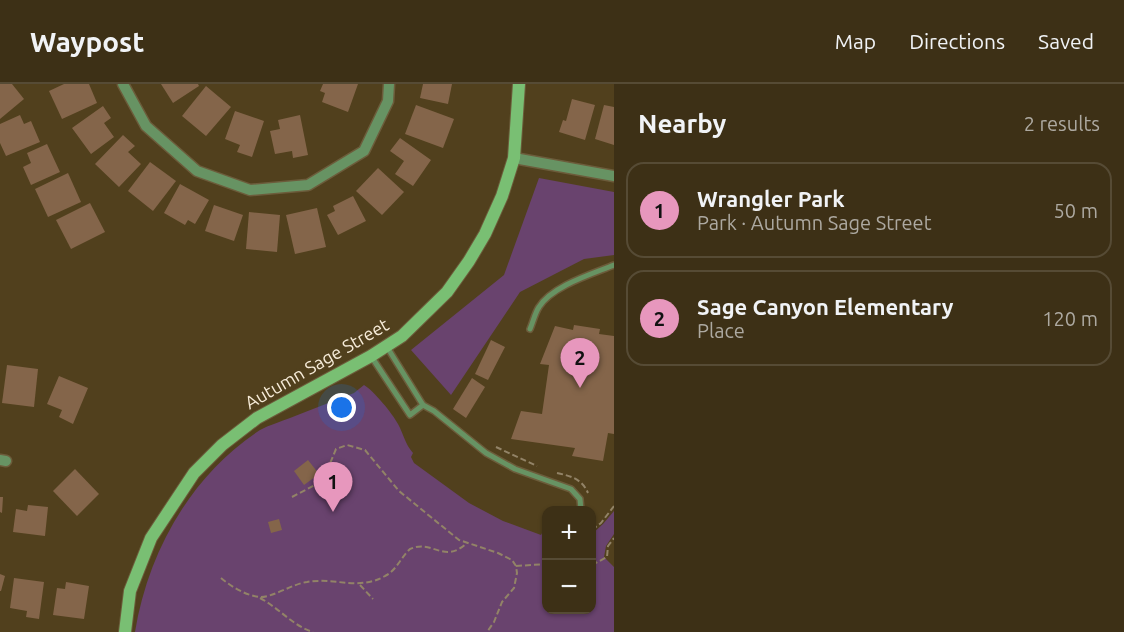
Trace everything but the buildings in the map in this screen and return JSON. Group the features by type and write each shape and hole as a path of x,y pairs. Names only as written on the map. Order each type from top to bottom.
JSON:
{"street":[{"path":"123,84 146,126 197,171 250,190 308,185 364,151 388,102 389,84"},
{"name":"Autumn Sage Street","path":"125,632 130,591 151,538 194,473 222,445 256,418 402,336 447,292 470,261 498,206 514,158 519,84"},
{"path":"514,158 614,176"}],"lane":[{"path":"530,329 540,305 551,295 563,286 614,265"},
{"path":"387,346 423,405 434,411 486,453 515,470 571,489 579,499 580,506"},
{"path":"370,356 410,415 423,405"}],"path":[{"path":"490,443 539,466"},
{"path":"292,497 324,478 336,449 343,445 353,445 370,454 390,482 416,507 466,544 504,556 516,566 514,588 502,602 487,632"},
{"path":"550,471 581,482 590,498"},
{"path":"596,526 614,506"},
{"path":"596,562 607,557 608,546 614,538"},
{"path":"258,597 268,597 285,588 306,582 331,581 360,585 388,575 405,554 415,546 429,546 443,553 452,553 466,544"},
{"path":"516,566 542,564"},
{"path":"221,578 246,594 272,604 305,629 313,632"},
{"path":"360,585 373,599"}],"shaded area":[{"path":"539,178 614,192 614,255 584,259 520,292 451,395 411,350 504,275"},
{"path":"364,385 377,397 400,428 413,453 411,457 414,463 469,503 503,521 541,535 542,533 542,614 596,614 596,530 614,511 614,534 606,546 604,557 614,567 614,632 135,632 150,573 162,545 176,518 213,469 235,448 260,430 354,393"}],"place":[{"name":"Sage Canyon Elementary","path":"580,388"},
{"name":"Wrangler Park","path":"333,512"}]}
